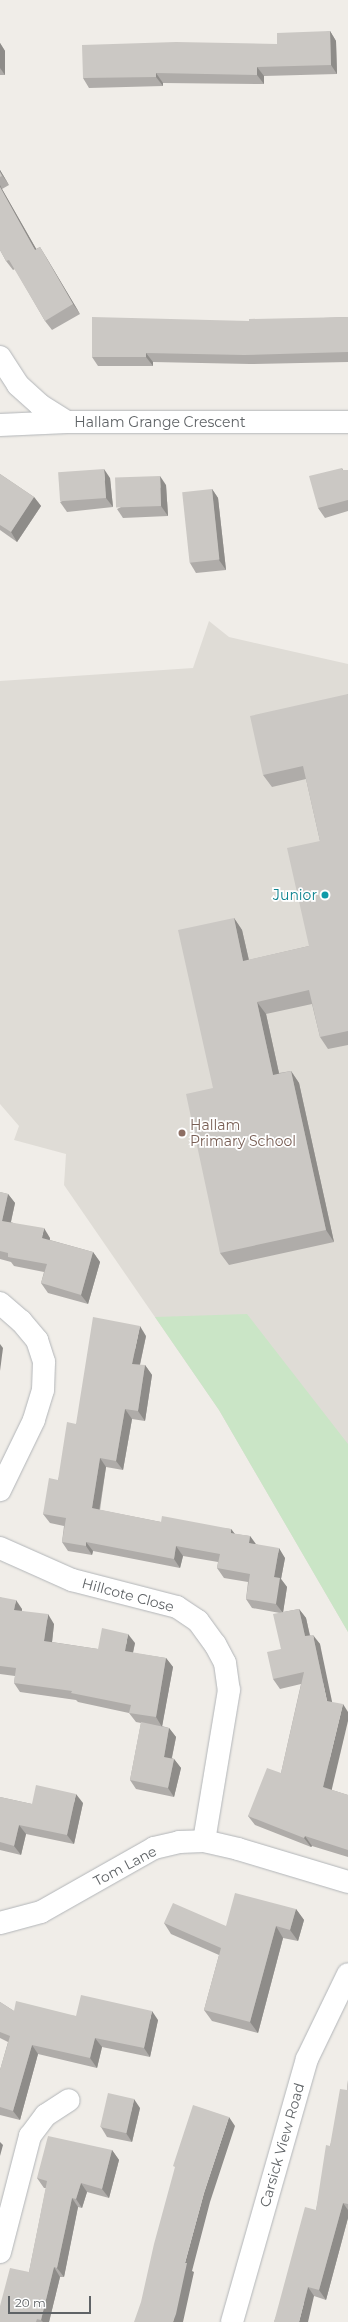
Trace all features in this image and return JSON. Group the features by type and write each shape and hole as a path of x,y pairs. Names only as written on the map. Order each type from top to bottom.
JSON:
{"street":[{"name":"Hallam Grange Crescent","path":"0,359 18,385 40,405 67,422 348,422"},
{"path":"0,425 67,422"},
{"path":"0,1303 21,1321 37,1340 44,1362 43,1390 34,1420 0,1490"},
{"name":"Hillcote Close","path":"0,1548 72,1580 178,1607 198,1621 214,1644 225,1664 229,1690 204,1841"},
{"name":"Tom Lane","path":"0,1923 41,1912 154,1848 179,1842 204,1841 238,1849 348,1882"},
{"name":"Carsick View Road","path":"232,2322 307,2059 348,1974"},
{"path":"0,2252 30,2136 46,2115 69,2100"}],"shaded area":[{"name":"Hallam Primary School","path":"209,621 229,637 348,664 348,1632 219,1410 64,1185 66,1154 14,1140 19,1126 0,1104 0,681 193,668"}],"green space":[{"path":"247,1314 348,1444 348,1632 219,1410 155,1317"}],"building":[{"path":"330,31 331,65 257,67 257,75 156,73 156,77 83,78 82,45 176,42 277,44 277,33"},
{"path":"0,187 35,250 40,247 73,304 45,321 9,260 6,261 0,250"},
{"path":"92,317 249,321 249,319 348,317 348,352 244,355 146,353 146,357 92,357"},
{"path":"342,468 342,470 348,470 348,500 318,508 309,476"},
{"path":"104,469 106,498 60,501 58,472"},
{"path":"0,474 34,497 11,532 0,525"},
{"path":"160,476 161,506 116,508 115,478"},
{"path":"212,489 219,560 190,563 182,492"},
{"path":"348,694 348,1031 320,1037 309,990 257,1002 273,1075 291,1071 326,1230 220,1253 186,1094 213,1088 178,930 234,918 243,961 309,946 287,848 320,841 303,766 263,775 250,716"},
{"path":"0,1192 8,1194 2,1221 44,1228 42,1238 93,1252 81,1295 41,1283 47,1264 8,1257 8,1253 0,1251"},
{"path":"93,1317 140,1326 132,1364 145,1365 138,1411 125,1409 116,1461 100,1458 92,1508 161,1522 162,1516 231,1529 231,1533 250,1536 249,1543 279,1548 274,1577 280,1578 276,1604 246,1599 250,1574 217,1568 220,1554 176,1546 174,1559 86,1542 86,1546 62,1542 66,1518 43,1514 49,1478 58,1480 67,1422 76,1424"},
{"path":"0,1597 16,1600 14,1610 48,1614 44,1641 98,1649 102,1628 128,1634 125,1651 166,1658 156,1717 129,1713 131,1705 71,1693 72,1691 14,1683 16,1668 0,1666"},
{"path":"299,1609 305,1636 313,1635 327,1701 343,1704 323,1787 348,1795 348,1850 305,1836 304,1838 248,1816 267,1768 281,1773 304,1672 273,1679 267,1652 281,1649 273,1614"},
{"path":"141,1722 169,1728 164,1757 174,1759 168,1788 130,1780"},
{"path":"36,1785 76,1794 67,1835 19,1825 14,1846 0,1842 0,1797 32,1804"},
{"path":"235,1893 296,1909 290,1930 276,1926 250,2022 204,2010 221,1948 164,1923 173,1903 226,1926"},
{"path":"81,1995 152,2011 144,2048 95,2038 90,2058 32,2045 13,2111 0,2107 0,2070 10,2036 0,2032 0,2002 14,2011 16,2001 76,2016"},
{"path":"348,2080 348,2204 343,2203 319,2290 308,2287 299,2322 274,2322 305,2207 316,2210 326,2145 330,2146 340,2089 347,2090"},
{"path":"108,2093 134,2099 126,2133 100,2127"},
{"path":"193,2105 229,2117 204,2193 185,2263 187,2263 176,2314 173,2322 134,2322 141,2302 154,2244 175,2167 173,2166"},
{"path":"48,2136 112,2150 102,2189 81,2183 76,2199 72,2198 57,2268 54,2267 41,2320 37,2319 36,2322 0,2322 0,2306 10,2268 29,2272 47,2181 37,2178"}],"place":[{"name":"Junior","path":"325,895"},
{"name":"Hallam Primary School","path":"182,1133"}]}
